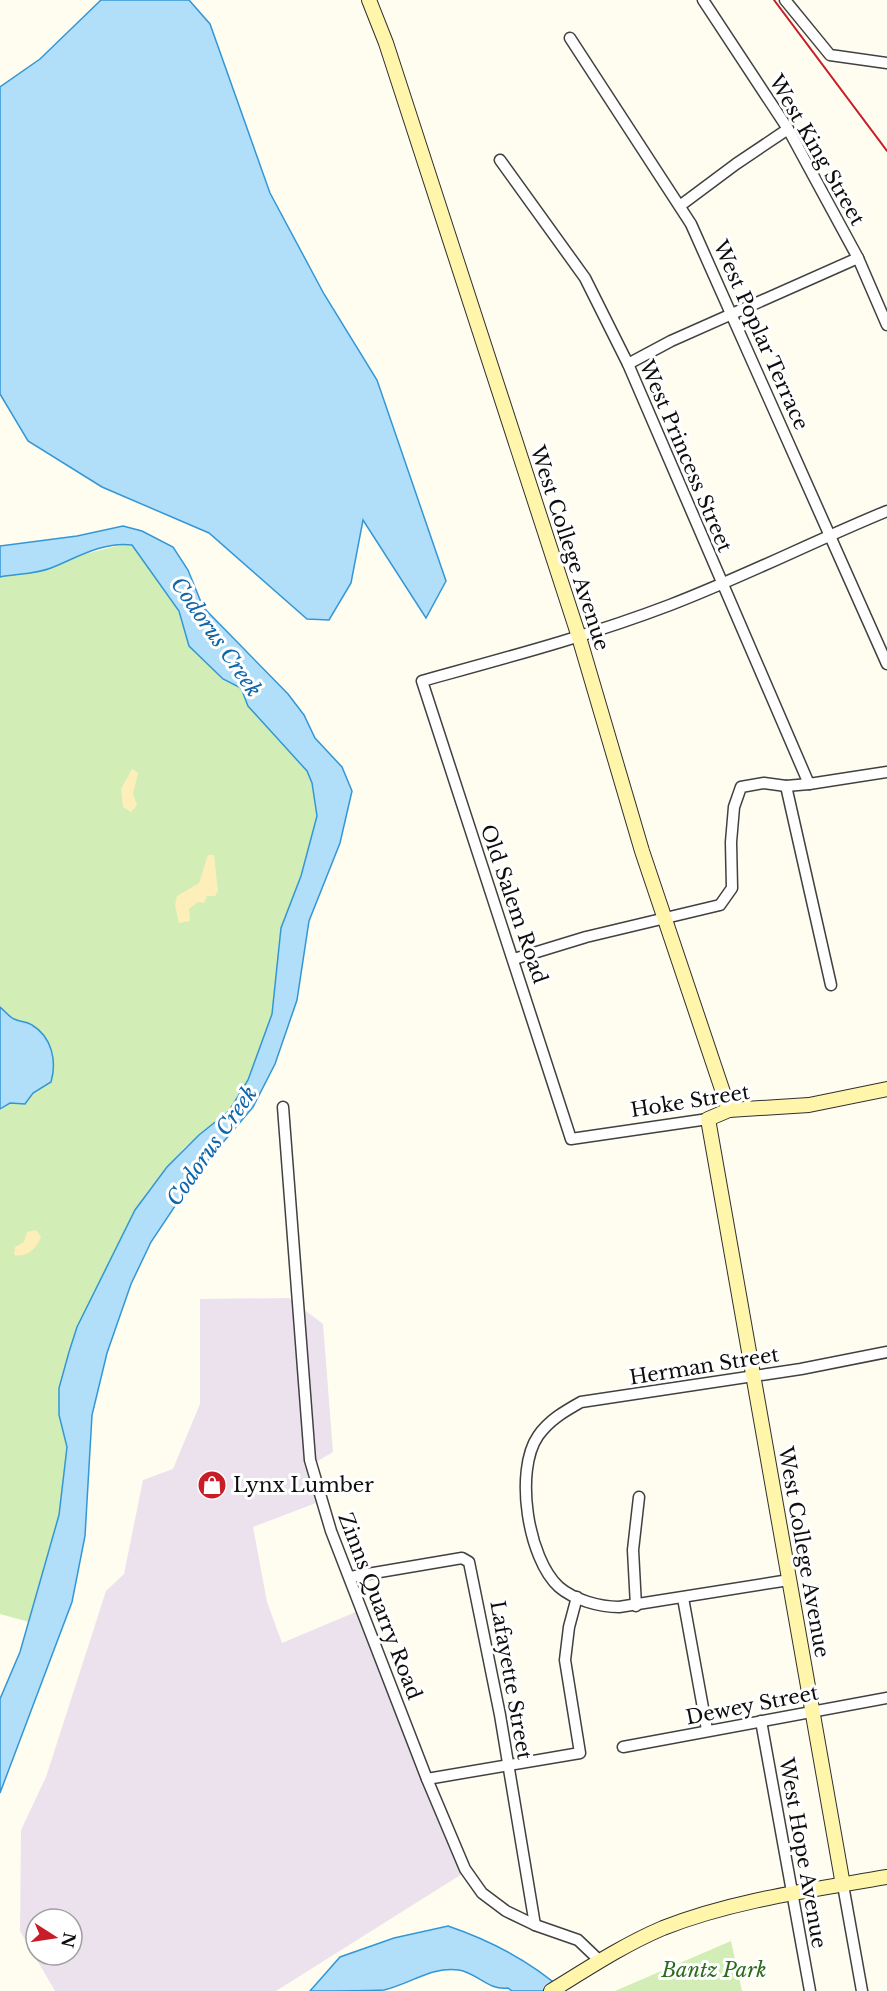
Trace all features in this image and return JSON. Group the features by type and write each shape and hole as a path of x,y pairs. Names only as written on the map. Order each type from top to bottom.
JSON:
{"street":[{"name":"West College Avenue","path":"369,0 386,43 579,637 642,852 729,1110"},
{"name":"West King Street","path":"703,0 788,129 858,258 887,325"},
{"path":"785,0 830,55 887,63"},
{"name":"West Poplar Terrace","path":"570,38 681,206 732,314 887,664"},
{"path":"681,206 736,164 788,129"},
{"name":"West Princess Street","path":"500,160 585,278 628,364 809,784"},
{"path":"628,364 732,314 858,258"},
{"path":"579,637 722,584 887,511"},
{"name":"Old Salem Road","path":"571,1139 422,681 579,637"},
{"path":"514,959 665,916 720,905 732,888 731,842 734,807 741,788 764,783 786,786 809,784 887,772"},
{"path":"786,786 831,985"},
{"name":"Hoke Street","path":"571,1139 708,1119 729,1110 809,1105 887,1089"},
{"name":"Zinns Quarry Road","path":"283,1107 310,1460 318,1494 427,1779 465,1869 482,1893 506,1911 535,1925 578,1940 600,1961"},
{"name":"West College Avenue","path":"708,1119 862,1991"},
{"name":"Herman Street","path":"577,1597 560,1588 540,1558 530,1522 526,1476 529,1457 537,1437 564,1411 582,1402 752,1376 887,1352"},
{"path":"636,1606 633,1550 639,1497"},
{"name":"Lafayette Street","path":"350,1577 462,1558 469,1562 508,1765 535,1925"},
{"path":"427,1779 580,1754 565,1660 569,1627 577,1597 603,1607 636,1606 789,1580"},
{"path":"683,1598 707,1730"},
{"name":"Dewey Street","path":"623,1747 887,1698"},
{"name":"West Hope Avenue","path":"761,1721 810,1991"},
{"path":"551,1991 600,1961 662,1929 700,1915 793,1894 887,1877"}],"shaded area":[{"path":"289,1298 323,1324 333,1452 306,1468 316,1503 253,1527 267,1602 282,1643 358,1611 462,1874 276,1991 55,1991 41,1967 84,1967 84,1907 24,1907 24,1938 20,1931 21,1830 46,1777 106,1591 124,1574 143,1480 173,1469 200,1404 200,1299"}],"green space":[{"path":"125,544 132,545 137,550 179,611 182,624 222,679 241,688 248,706 307,771 312,783 317,816 301,876 281,928 272,1014 248,1080 229,1111 184,1148 150,1188 135,1210 75,1333 59,1388 59,1415 67,1447 59,1515 29,1622 0,1614 0,577 49,569 73,557"},
{"name":"Bantz Park","path":"731,1941 742,1991 615,1991"}],"sand":[{"path":"132,769 138,773 133,794 137,805 131,812 123,807 121,789"},
{"path":"208,855 214,855 218,891 215,896 207,896 204,903 198,902 189,909 190,921 179,923 175,905 177,896 199,883"},
{"path":"36,1230 41,1237 37,1245 27,1254 14,1255 15,1247 24,1242 27,1232"}],"water":[{"path":"101,0 189,0 210,24 270,193 324,294 377,380 446,581 426,618 363,520 351,583 329,620 307,619 209,533 102,487 28,441 0,394 0,87 40,59"},
{"name":"Codorus Creek","path":"123,526 142,531 173,547 188,570 203,607 288,694 304,715 315,738 342,767 352,791 340,843 309,921 297,1000 275,1064 253,1107 197,1173 151,1242 131,1284 107,1353 92,1415 85,1536 72,1602 0,1793 0,1699 20,1652 59,1515 67,1447 59,1415 59,1388 77,1327 135,1210 167,1167 199,1135 229,1111 248,1080 272,1014 281,928 301,876 317,816 312,783 307,771 248,706 241,688 223,679 189,646 179,611 132,545 122,544 101,548 45,570 0,577 0,546 77,536"},
{"path":"0,1007 12,1018 30,1024 44,1036 53,1058 53,1074 51,1082 33,1093 25,1104 10,1103 0,1109"},
{"path":"448,1926 510,1953 538,1970 564,1991 512,1991 508,1988 495,1987 465,1972 449,1969 430,1973 384,1990 310,1991 340,1957 394,1938"}],"railway":[{"path":"774,0 887,151"}],"place":[{"name":"Lynx Lumber","path":"212,1485"}]}
